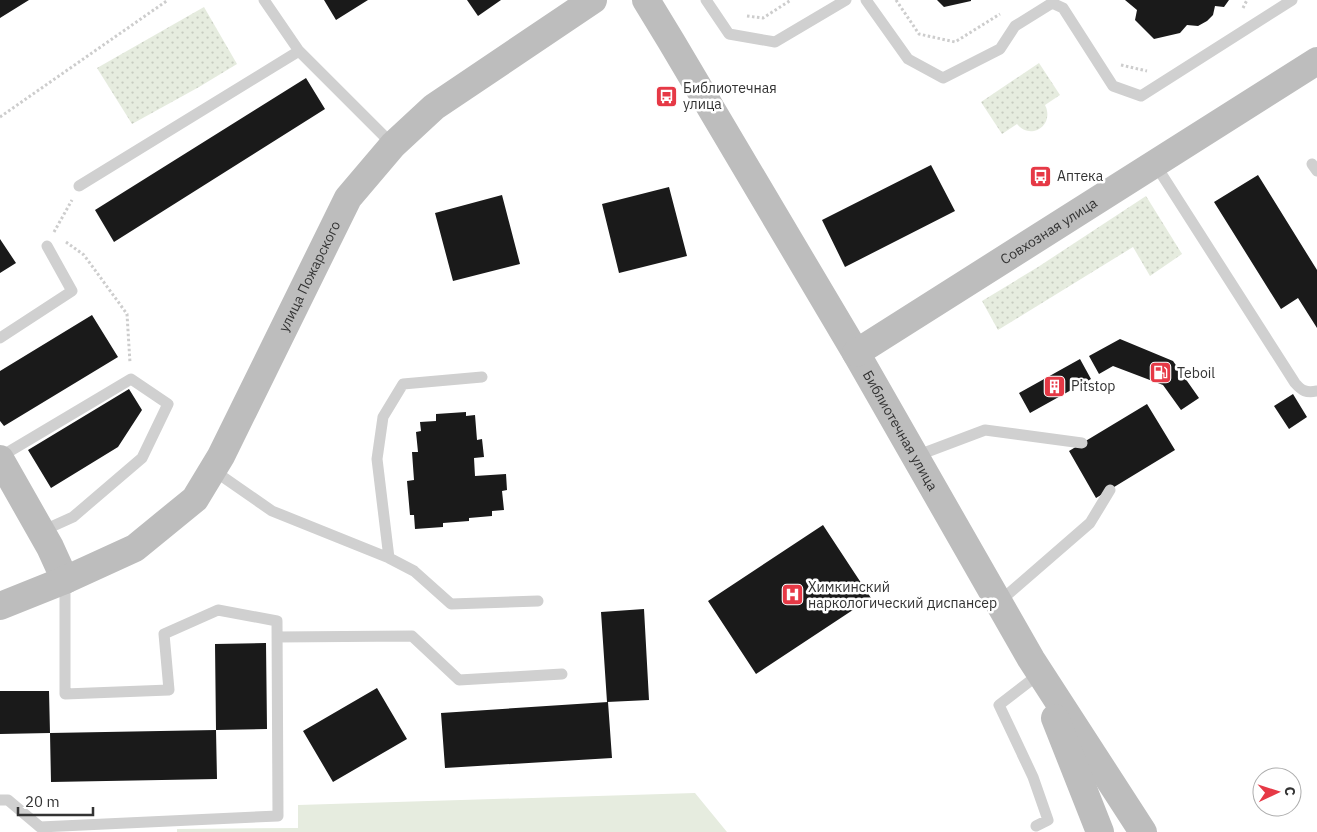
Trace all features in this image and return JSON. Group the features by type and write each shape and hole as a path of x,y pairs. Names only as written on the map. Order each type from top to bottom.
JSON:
{"street":[{"name":"улица Пожарского","path":"0,606 65,580 134,548 195,499 222,456 348,198 393,145 434,107 593,0"},
{"name":"Библиотечная улица","path":"646,0 856,353 1035,667 1143,832"},
{"name":"Совхозная улица","path":"856,353 1317,61"},
{"path":"0,458 50,547 65,580"},
{"path":"1035,667 1100,832"}],"lane":[{"path":"264,0 298,51 393,145"},
{"path":"706,0 729,34 775,42 846,0"},
{"path":"866,0 908,59 943,78 1000,49 1016,26 1052,3 1063,8 1113,86 1141,96 1292,0"},
{"path":"79,186 298,51"},
{"path":"1155,164 1294,383 1307,393 1317,391"},
{"path":"0,338 72,291 47,246"},
{"path":"388,558 377,459 383,418 404,384 482,377"},
{"path":"0,458 131,379 168,404 142,458 73,517 42,532"},
{"path":"916,456 985,430 1082,443"},
{"path":"213,470 272,511 388,558 414,572 451,604 538,601"},
{"path":"999,602 1090,523 1110,490"},
{"path":"0,800 8,800 40,827 278,816 277,621 218,610 164,634 169,690 65,694 65,580"},
{"path":"277,637 412,636 459,680 562,674"},
{"path":"1035,667 999,705 1032,777 1048,820 1036,826"}],"path":[{"path":"0,117 168,0"},
{"path":"744,16 763,18 790,0"},
{"path":"896,0 919,34 955,42 1001,14"},
{"path":"1236,13 1244,8 1247,0"},
{"path":"1116,58 1122,66 1152,72"},
{"path":"47,246 79,186"},
{"path":"61,238 84,255 127,314 131,379"}],"shaded area":[{"path":"204,7 237,64 132,124 97,68"},
{"path":"1039,63 1060,95 1045,105 1047,119 1040,128 1035,131 1029,131 1017,124 1002,134 981,102"},
{"path":"1146,196 1182,254 1150,276 1133,247 998,330 982,301 1038,267"},
{"path":"695,793 727,832 177,832 177,829 298,828 298,805"}],"building":[{"path":"0,0 29,0 0,18"},
{"path":"324,0 368,0 336,20"},
{"path":"467,0 501,0 478,16"},
{"path":"937,0 971,0 971,1 944,7"},
{"path":"1125,0 1229,0 1224,7 1215,6 1213,15 1198,26 1187,25 1180,33 1154,39 1135,20 1137,10"},
{"path":"306,78 325,109 114,242 95,210"},
{"path":"931,165 955,211 845,267 822,220"},
{"path":"1258,175 1317,270 1317,328 1298,298 1281,309 1214,202"},
{"path":"669,187 687,256 619,273 602,204"},
{"path":"502,195 520,264 453,281 435,213"},
{"path":"0,239 16,263 0,273"},
{"path":"92,315 118,357 4,426 0,421 0,371"},
{"path":"1120,339 1173,361 1199,398 1181,410 1163,385 1113,366 1099,374 1089,356"},
{"name":"Pitstop","path":"1080,359 1091,379 1030,413 1019,393"},
{"path":"129,389 142,410 118,447 51,488 28,450"},
{"path":"1293,394 1307,417 1289,429 1274,406"},
{"path":"1147,404 1175,450 1096,498 1069,451"},
{"path":"466,412 466,416 475,415 477,440 482,439 484,457 474,458 475,476 506,474 507,490 502,491 504,510 492,511 492,516 469,518 469,521 443,523 443,527 415,529 414,515 410,515 407,481 414,480 412,452 418,452 416,432 421,431 420,422 436,421 436,414"},
{"path":"823,525 871,598 756,674 708,601"},
{"path":"644,609 649,700 607,702 601,612"},
{"path":"266,643 267,729 216,730 215,644"},
{"path":"377,688 407,739 333,782 303,731"},
{"path":"0,691 49,691 50,733 0,734"},
{"path":"608,702 612,758 445,768 441,713"},
{"path":"216,730 217,779 51,782 50,733"}],"place":[{"name":"Библиотечная улица","path":"667,96"},
{"name":"Аптека","path":"1041,176"},
{"name":"Teboil","path":"1161,373"},
{"name":"Pitstop","path":"1055,386"},
{"name":"Химкинский наркологический диспансер","path":"792,595"}]}
